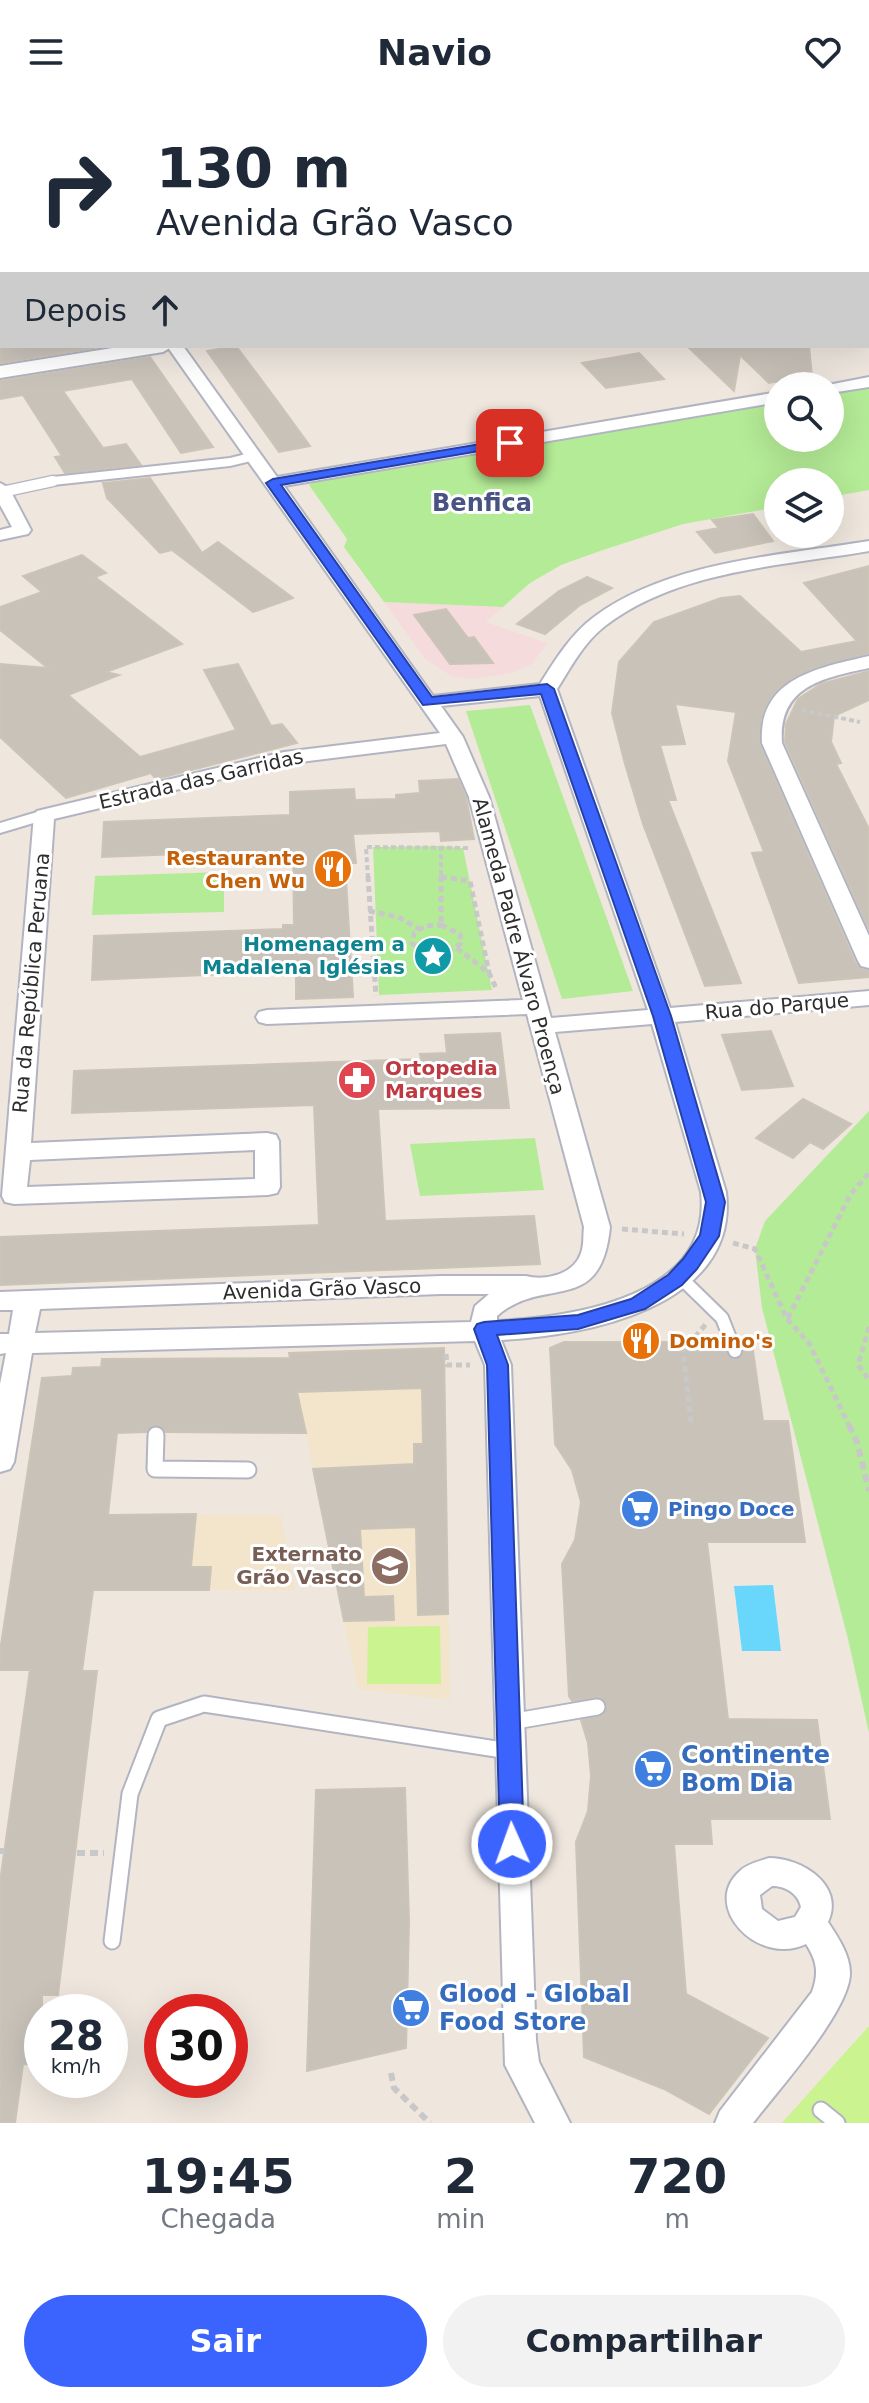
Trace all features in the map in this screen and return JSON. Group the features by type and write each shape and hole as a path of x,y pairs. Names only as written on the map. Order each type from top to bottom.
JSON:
{"street":[{"path":"0,372 150,348"},
{"name":"Alameda Padre Álvaro Proença","path":"176,348 453,737 479,797 597,1227 598,1246 587,1269 553,1285"},
{"path":"844,386 869,382"},
{"path":"273,483 764,399"},
{"path":"53,481 230,462 254,456"},
{"path":"0,535 22,530 1,490"},
{"path":"547,689 574,646 599,622 632,602 688,582 733,571 869,546"},
{"path":"869,662 830,671 796,686 778,705 771,719 772,743 869,961"},
{"path":"428,702 547,689"},
{"path":"10,1344 557,1325 598,1318 628,1308 659,1292 679,1276 710,1236 715,1202 662,1016 547,689"},
{"name":"Estrada das Garridas","path":"0,828 284,758 453,737"},
{"name":"Rua da República Peruana","path":"18,1152 267,1141 268,1187 14,1196 44,815"},
{"name":"Rua do Parque","path":"538,1016 662,1016 869,998"},
{"path":"267,1017 505,1008 538,1016"},
{"name":"Avenida Grão Vasco","path":"0,1301 441,1285 553,1285"},
{"path":"553,1285 497,1301 484,1313 484,1329 498,1365 519,2040 522,2065 553,2123"},
{"path":"0,1462 10,1344 28,1300"},
{"path":"732,2123 824,2003 834,1983 835,1967 829,1950 811,1924"}],"lane":[{"path":"1,490 53,481"},
{"path":"679,1276 717,1312 733,1337 735,1351"},
{"path":"156,1435 155,1469 248,1470"},
{"path":"112,1941 130,1794 159,1719 204,1704 509,1736 597,1707"},
{"path":"821,2110 837,2123"}],"path":[{"path":"778,705 860,722"},
{"path":"441,846 441,925"},
{"path":"377,1013 366,847 493,849"},
{"path":"441,877 470,881 489,973 505,1008"},
{"path":"369,911 398,917 419,929"},
{"path":"441,925 460,934 461,943 457,948 436,955 421,951 412,943 414,933 419,929 441,925"},
{"path":"457,948 489,973"},
{"path":"787,1319 850,1195 869,1173"},
{"path":"597,1227 710,1236 755,1249 787,1319 809,1343 857,1442 869,1491"},
{"path":"691,1422 683,1351 717,1312"},
{"path":"869,1327 858,1365 869,1380"},
{"path":"391,2073 394,2088 430,2123"}],"shaded area":[{"path":"384,602 503,607 486,622 548,643 532,664 512,673 472,679 453,677 426,660"},
{"name":"Externato Grão Vasco","path":"444,1348 450,1700 358,1689 289,1353"},
{"path":"22,1514 281,1515 295,1590 83,1590"}],"green space":[{"path":"869,387 869,490 844,494 844,468 764,468 764,510 683,524 561,565 530,583 503,607 384,602 344,547 347,539 309,485 313,481 764,405 764,452 844,452 844,391"},
{"path":"530,705 633,991 562,999 466,711"},
{"path":"373,847 463,848 492,990 379,995"},
{"path":"224,872 224,912 92,915 95,876"},
{"path":"869,1111 869,1733 848,1639 762,1308 755,1249 765,1221"},
{"path":"535,1138 544,1190 420,1196 410,1144"},
{"path":"440,1626 441,1684 367,1684 368,1627"},
{"path":"869,2026 869,2123 782,2123 789,2115"}],"water":[{"path":"773,1585 781,1651 742,1651 734,1586"}],"building":[{"path":"0,348 94,348 0,363"},
{"path":"237,348 310,446 279,452 207,351"},
{"path":"689,348 809,348 812,372 764,372 764,378 740,355 734,391"},
{"path":"639,353 664,379 606,388 582,363"},
{"path":"150,357 213,447 181,453 132,379 63,391 103,448 126,444 141,465 65,473 55,457 62,456 23,395 0,399 0,381"},
{"path":"150,478 202,553 218,542 293,598 253,612 172,550 160,553 107,498 103,483"},
{"path":"753,514 764,529 764,543 715,553 697,532 719,528 712,520"},
{"path":"82,555 106,573 95,577 182,644 106,672 119,675 68,695 140,757 236,730 204,670 238,664 271,726 282,724 297,743 156,779 151,773 66,798 0,737 0,664 48,668 0,630 0,607 42,592 23,576"},
{"path":"869,566 869,653 811,669 779,688 768,702 761,720 759,743 855,962 860,969 869,971 869,977 799,983 752,853 764,852 728,761 736,712 675,704 685,744 660,745 676,800 668,800 741,983 705,986 643,824 625,764 612,713 619,662 654,622 721,598 740,596 801,652 857,641 804,583"},
{"path":"587,577 612,588 580,605 545,634 517,624 559,591"},
{"path":"446,609 468,638 474,637 493,663 450,664 414,615"},
{"path":"869,671 869,700 834,716 831,742 841,763 836,764 869,829 869,929 785,742 786,724 798,699 821,684"},
{"path":"458,779 466,797 474,839 441,841 440,831 353,834 356,863 345,863 353,997 296,999 296,971 92,980 94,936 283,929 283,925 294,925 293,850 102,857 104,822 290,815 290,792 354,789 355,800 396,799 396,795 420,793 419,781"},
{"path":"771,1031 793,1086 742,1090 722,1035"},
{"path":"500,1033 509,1108 378,1109 385,1221 534,1216 540,1264 0,1285 0,1237 319,1225 314,1105 72,1113 74,1071 421,1059 420,1054 447,1053 445,1035"},
{"path":"803,1099 851,1124 823,1149 810,1142 793,1158 756,1138"},
{"path":"564,1342 668,1342 669,1351 725,1351 734,1360 741,1357 744,1351 753,1351 763,1421 788,1421 805,1542 707,1542 728,1719 817,1720 830,1819 710,1819 712,1844 674,1844 686,1994 768,2038 709,2114 664,2089 584,2057 576,1842 588,1811 591,1776 588,1743 581,1720 603,1715 607,1706 600,1697 572,1701 569,1696 562,1564 575,1540 581,1502 572,1470 555,1444 550,1348"},
{"path":"444,1348 448,1614 418,1615 416,1527 360,1529 364,1597 393,1596 394,1620 344,1621 313,1469 414,1464 414,1444 423,1444 422,1388 297,1392 306,1433 166,1432 156,1425 146,1432 117,1433 108,1515 196,1514 191,1567 211,1567 209,1590 93,1590 82,1671 97,1671 58,1994 24,1994 24,2064 15,2123 0,2123 0,1882 30,1670 0,1670 0,1651 42,1378 72,1376 73,1368 101,1367 102,1359 290,1358 289,1353"},
{"path":"405,1788 409,1922 406,2048 307,2071 316,1790"}],"place":[{"name":"Restaurante Chen Wu","path":"333,869"},
{"name":"Homenagem a Madalena Iglésias","path":"433,956"},
{"name":"Ortopedia Marques","path":"357,1080"},
{"name":"Domino's","path":"641,1341"},
{"name":"Pingo Doce","path":"640,1509"},
{"name":"Externato Grão Vasco","path":"390,1566"},
{"name":"Continente Bom Dia","path":"653,1769"},
{"name":"Glood - Global Food Store","path":"411,2008"}],"district":[{"name":"Benfica","path":"482,503"}],"route":[{"path":"510,443 273,483 428,702 547,689 662,1016 715,1202 710,1236 690,1264 675,1280 638,1304 578,1322 484,1329 498,1365 512,1844"}]}
